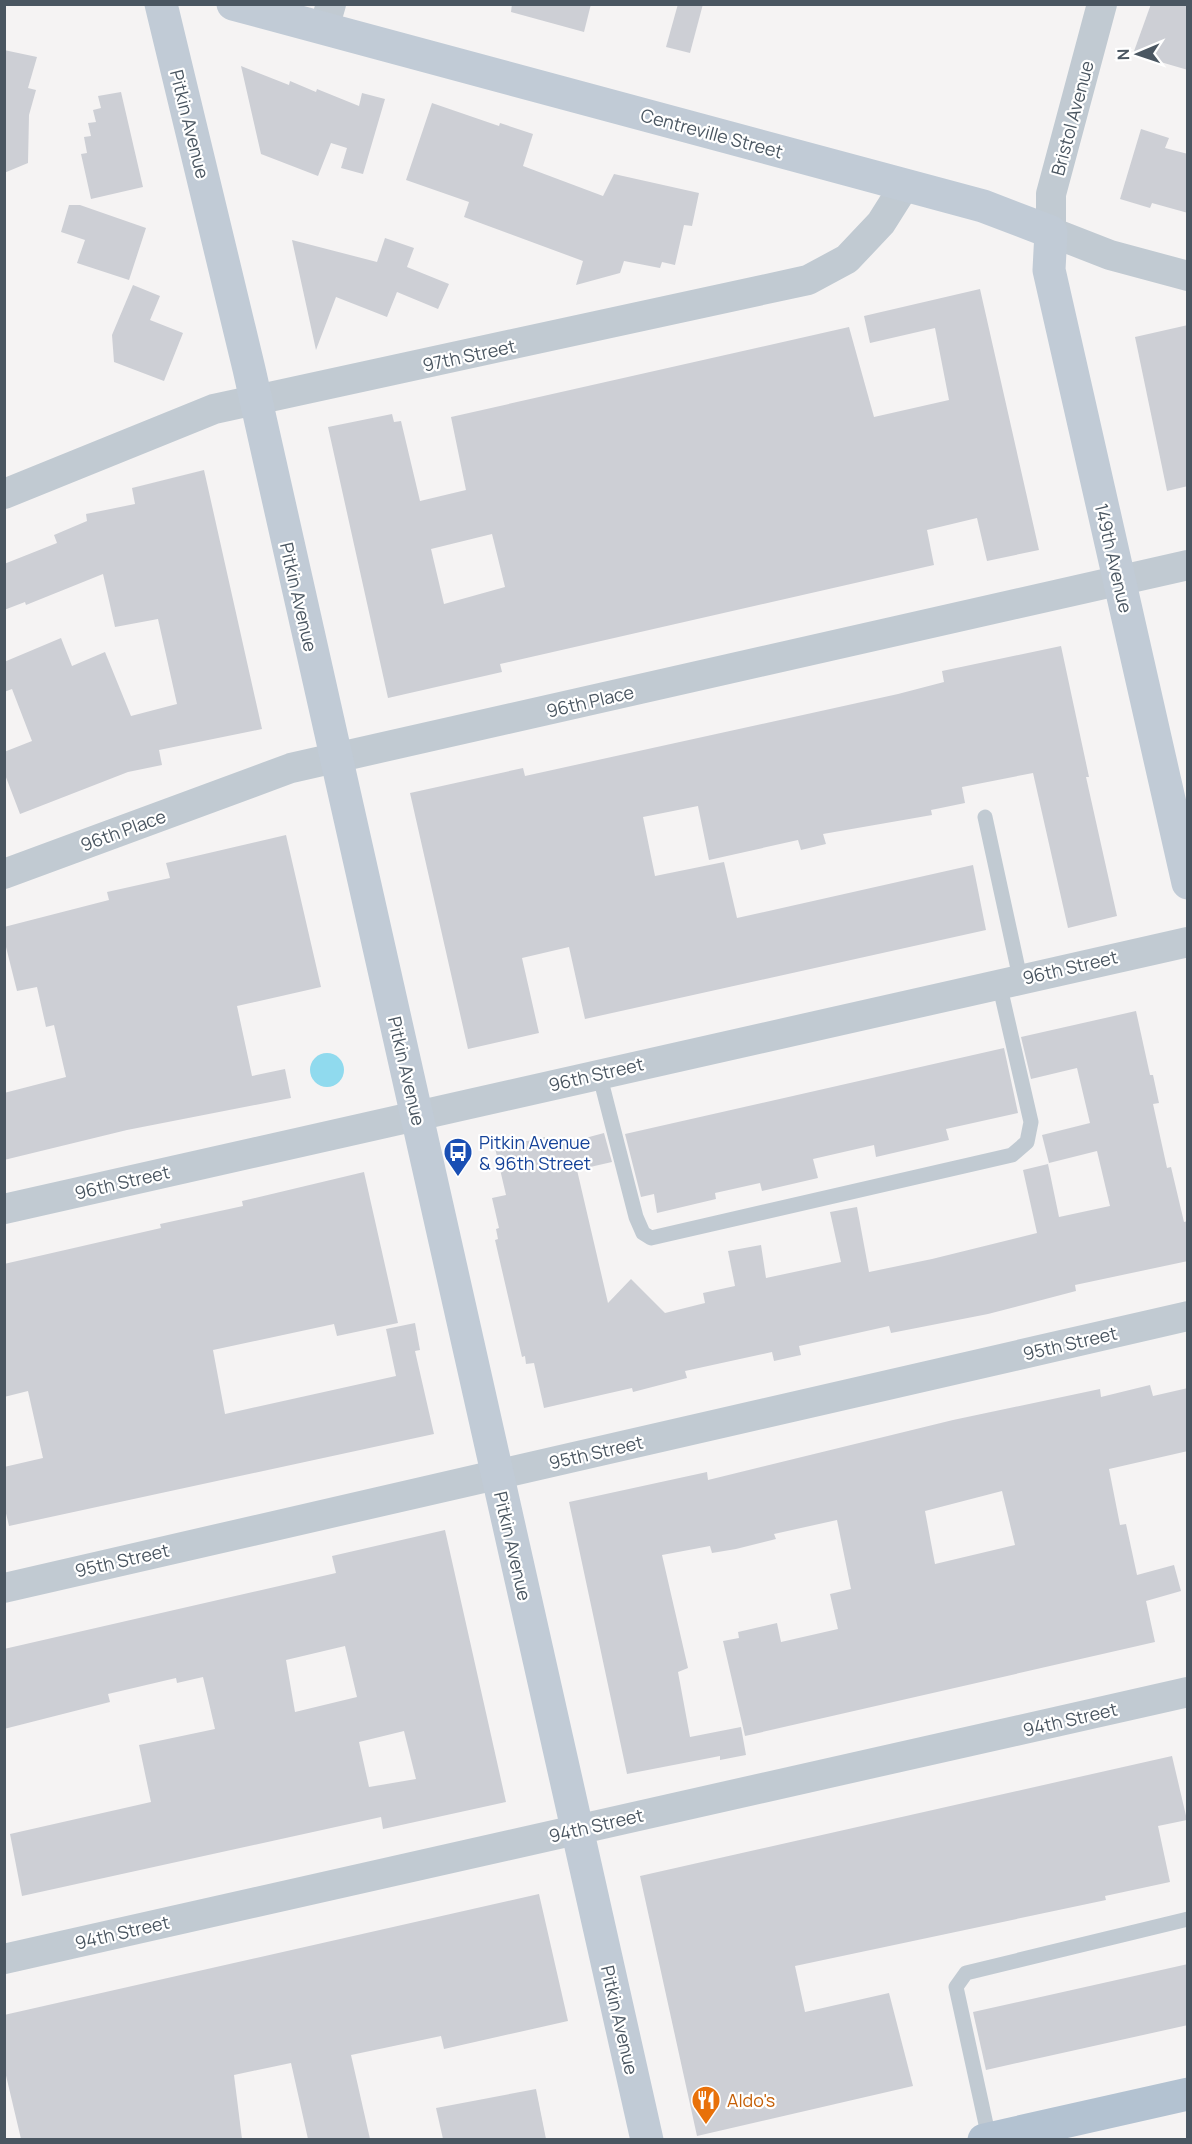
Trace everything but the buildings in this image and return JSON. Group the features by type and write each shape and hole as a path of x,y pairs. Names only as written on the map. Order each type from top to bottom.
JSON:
{"main road":[{"path":"987,2139 1188,2094"}],"street":[{"name":"Pitkin Avenue","path":"161,4 256,400 647,2139"},
{"name":"Centreville Street","path":"233,4 327,16 982,206 1110,255 1188,276"},
{"name":"Bristol Avenue","path":"1051,232 1052,194 1102,4"},
{"name":"97th Street","path":"4,494 214,409 808,280 847,259 881,223 905,185"},
{"name":"149th Avenue","path":"1051,232 1050,270 1188,883"},
{"name":"96th Place","path":"4,874 291,768 1188,565"},
{"name":"96th Street","path":"4,1209 1010,980 1188,942"},
{"name":"95th Street","path":"4,1588 1188,1316"},
{"name":"94th Street","path":"4,1959 1188,1692"}],"lane":[{"path":"599,1073 636,1217 643,1233 651,1238 1012,1155 1027,1143 1031,1122 985,817"},
{"path":"987,2139 956,1988 966,1973 1188,1919"}],"water":[{"path":"327,1053 339,1058 344,1070 339,1082 327,1087 315,1082 310,1070 315,1058"}],"place":[{"name":"Pitkin Avenue & 96th Street","path":"458,1178"},
{"name":"Aldo's","path":"706,2126"}]}
